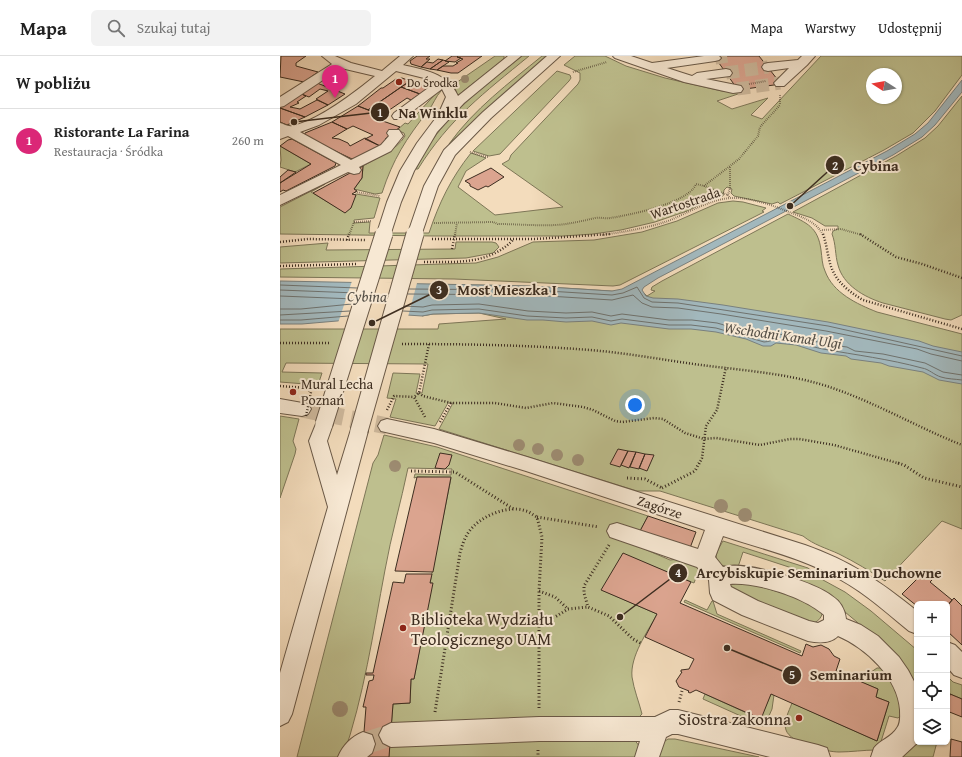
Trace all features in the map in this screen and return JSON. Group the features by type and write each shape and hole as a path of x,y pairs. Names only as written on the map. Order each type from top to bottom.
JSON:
{"street":[{"path":"328,56 333,61 341,63 436,78 445,85 452,97 443,117"},
{"path":"283,131 314,122 358,97 407,56"},
{"path":"338,507 318,441 337,387 377,231 395,200 410,166 423,142 443,117 464,97 515,56"},
{"path":"280,714 371,387 420,236 431,186 450,153 487,115 554,56"},
{"path":"623,58 667,56"},
{"path":"772,75 792,56"},
{"path":"623,58 688,79 711,84 726,75"},
{"path":"772,75 806,59"},
{"path":"772,75 792,73 806,59"},
{"path":"280,103 341,63"},
{"path":"650,67 726,75"},
{"path":"668,73 726,75"},
{"path":"688,79 726,75"},
{"path":"398,116 445,85"},
{"path":"283,131 344,161 352,168"},
{"path":"280,201 352,168 386,148 396,136 394,133"},
{"path":"280,406 305,409"},
{"name":"Zagórze","path":"387,426 438,427 528,464 805,554 852,575 879,593 914,622"},
{"path":"704,560 717,526"},
{"path":"617,531 704,560 712,568 720,581"},
{"path":"726,575 751,576 805,592 832,609 836,616 834,624 828,632 818,633 808,631 750,608 721,593 719,587 720,581 726,575"},
{"path":"834,624 860,636 885,656 902,681 911,700 913,714 909,733 883,757"},
{"path":"950,655 962,667"},
{"path":"391,735 432,732 538,729 656,729 670,722 678,722 818,757"},
{"path":"648,757 656,729"}],"path":[{"path":"573,72 623,58"},
{"path":"704,186 717,178 739,159 755,141 760,127 780,105 772,75 733,86 726,75"},
{"path":"473,146 468,151 488,157"},
{"path":"728,195 730,188 730,167"},
{"path":"437,223 493,222 498,224 555,225 582,222 592,219 610,218 649,209 678,200 694,189 696,184 728,195 730,198"},
{"path":"355,192 374,196"},
{"name":"Wartostrada","path":"420,236 433,239 454,239 568,238 608,235 657,224 711,202 730,198 743,199 790,213 814,223 822,230"},
{"path":"347,240 354,222 377,231"},
{"path":"452,249 457,223"},
{"path":"962,278 922,264 896,257 862,235 841,229 822,230 834,274 840,284 850,292 863,300 881,306 962,329"},
{"path":"280,242 308,239 347,240 377,231"},
{"path":"280,343 335,343"},
{"path":"398,344 502,344 591,350 726,367 775,375 819,384 852,395 896,414 930,432 962,445"},
{"path":"414,398 419,393 429,344"},
{"path":"662,488 695,471 702,458 706,426 717,410 726,367"},
{"path":"280,386 307,388 311,392"},
{"path":"419,393 423,396 451,403 495,403 526,408 553,403 593,410 615,421 622,422 663,418 685,433 704,439 716,438 760,445 767,445 786,439 796,439 825,446 834,445 904,466 924,478 962,487"},
{"path":"390,405 394,396 414,398"},
{"path":"414,398 427,420 437,427 451,403"},
{"path":"411,471 455,472 515,510"},
{"path":"432,732 460,552 467,533 478,522 492,514 515,510 526,511 537,517 617,531 584,586 584,593 588,607"},
{"path":"537,517 542,537 539,591 538,757"},
{"path":"539,591 551,594 568,608"},
{"path":"539,620 551,619 562,614 568,608 588,607 609,616 634,639 642,644"}],"green space":[{"path":"495,56 504,56 504,58 457,96 453,85"},
{"path":"522,56 529,56 482,95 455,121 442,135 418,169 416,169 425,151 448,120 476,93"},
{"path":"542,56 546,56 449,144 469,119 505,86"},
{"path":"575,56 605,56 626,66 665,78 722,91 741,93 717,101 732,109 768,98 751,115 762,119 821,56 962,56 962,75 935,111 913,133 884,150 780,204 778,202 772,204 734,196 731,193 732,189 727,187 724,190 723,196 709,200 687,211 655,222 621,230 593,234 563,236 434,236 280,234 280,207 325,184 311,192 336,207 356,194 380,198 374,218 354,220 354,223 370,222 369,233 429,233 446,191 457,172 471,153 486,158 466,171 458,187 495,215 563,207 502,164 509,160 511,155 578,84 580,80 580,73 564,65"},
{"path":"557,71 570,75 571,78 500,154 489,156 473,151"},
{"path":"438,91 441,91 430,109 413,131 396,159 382,193 375,194 354,189 362,178 363,166 392,150 401,141 405,136 404,133 397,130 405,123 408,124"},
{"path":"962,96 962,315 951,320 883,303 862,294 844,279 838,265 832,234 833,231 838,229 838,226 825,226 812,218 793,212 896,156 925,138 938,126"},
{"path":"280,146 311,164 295,172 280,167"},
{"path":"733,201 766,208 762,211 764,212 620,285 613,286 454,279 280,277 280,269 476,263 498,257 533,242 594,240 642,232 677,221 718,203"},
{"path":"788,214 806,223 814,231 820,242 825,271 834,286 846,297 877,312 962,334 962,529 942,521 885,581 851,560 816,544 803,536 660,491 637,491 439,429 453,403 448,403 435,426 390,417 396,399 387,398 393,373 420,374 416,393 422,393 428,364 286,363 282,372 322,373 318,385 280,382 280,329 438,329 439,324 506,319 479,313 433,314 422,316 415,285 559,288 645,294 647,296 655,291 651,290 652,287 662,281"},
{"path":"456,242 492,242 496,243 499,247 493,253 466,258 280,263 280,247 328,243 326,250 455,249"},
{"path":"280,416 299,419 293,441 296,449 295,454 280,498"},
{"path":"384,435 437,447 648,516 640,531 621,539 670,560 680,559 700,567 694,583 623,554 602,590 657,614 636,653 632,669 633,682 642,714 638,718 391,728 393,704 410,703 411,679 414,679 432,583 430,583 451,478 414,478 415,474 451,475 452,469 408,468 387,557 372,641 357,711 343,757 297,757 373,463 378,455"},
{"path":"723,541 808,568 823,580 845,592 871,611 914,647 914,745 936,745 933,757 892,757 910,744 888,656 857,622 839,607 796,581 798,570 743,552 737,570 718,564 716,555"},
{"path":"733,579 804,599 823,611 819,620 810,624 728,591 725,581"},
{"path":"685,600 707,610 713,601 717,614 801,651 800,653 684,602"},
{"path":"877,668 881,668 899,692 902,715 898,718 889,716 879,748 876,750 833,752 801,743 789,735 785,724 792,703 877,741 889,702 876,697 878,689 858,681"},
{"path":"950,679 953,682 962,685 962,699 950,694"},
{"path":"705,694 760,719 771,694 774,695 772,709 765,725 763,726 703,699"},
{"path":"633,738 640,747 637,757 389,757 390,742"},
{"path":"668,739 675,739 759,757 656,757 662,743"}],"water":[{"name":"Wschodni Kanał Ulgi","path":"962,80 962,92 935,125 922,137 893,155 658,278 642,290 646,296 653,298 678,299 723,305 828,322 919,341 933,346 962,352 962,384 939,380 923,372 889,366 881,363 851,359 846,356 821,353 796,345 776,343 771,346 763,346 746,339 716,332 691,329 669,329 621,323 611,325 592,321 566,322 527,320 479,313 433,314 422,316 407,315 302,324 280,324 280,281 532,286 612,291 622,289 887,151 915,134 928,123"}],"pier":[{"path":"352,281 417,283 408,317 338,323"}],"building":[{"path":"281,56 306,56 296,63 296,66 318,72 304,82 280,77"},
{"path":"417,56 430,56 426,59 430,59 421,67 411,64 410,61"},
{"path":"452,56 458,56 457,57 461,58 455,62 445,61"},
{"path":"482,56 458,73 437,70 443,66 453,66 463,59 457,57"},
{"path":"714,56 759,56 781,84 738,90"},
{"path":"438,59 443,60 430,69 421,67 427,62 433,63"},
{"path":"443,60 449,62 437,70 430,69"},
{"path":"402,78 410,81 368,110 358,106 381,88 396,79"},
{"path":"410,81 430,87 420,94 401,87"},
{"path":"317,83 345,94 328,105 316,99 328,91 320,89 309,97 299,93"},
{"path":"401,87 420,94 411,100 407,98 382,115 368,110"},
{"path":"299,93 306,96 297,102 299,103 290,107 300,109 317,100 328,105 305,117 280,108"},
{"path":"358,106 382,115 377,119 400,127 385,139 387,140 380,146 365,139 373,135 353,126 347,129 332,122"},
{"path":"280,108 305,117 287,125 280,122"},
{"path":"332,122 347,129 332,138 348,143 350,146 365,138 380,146 352,159 304,136 305,133"},
{"path":"292,139 336,163 335,166 286,191 283,190 280,192 280,183 311,164 280,146"},
{"path":"363,166 362,178 354,189 357,191 352,194 356,195 351,208 345,213 313,193"},
{"path":"491,168 504,177 488,187 486,186 478,190 470,186 470,184 465,181"},
{"path":"288,170 296,172 280,183 280,177"},
{"path":"618,449 628,451 620,467 610,464"},
{"path":"628,451 636,452 629,468 621,465"},
{"path":"636,452 645,454 639,469 630,467"},
{"path":"440,453 452,455 449,465 445,469 435,468"},
{"path":"645,454 654,455 647,471 639,468"},
{"path":"417,477 451,477 433,572 395,571"},
{"path":"648,516 696,532 690,548 640,531"},
{"path":"623,553 691,582 680,603 802,656 806,644 813,647 821,645 829,649 834,656 840,659 836,671 878,689 876,697 889,702 877,741 771,694 761,719 696,690 690,693 688,692 689,691 679,687 676,681 682,672 681,670 689,669 694,659 645,637 657,614 601,590"},
{"path":"923,573 932,580 930,582 952,600 950,602 950,601 914,601 914,604 902,594"},
{"name":"Biblioteka Wydziału Teologicznego UAM","path":"406,574 432,574 430,583 433,583 414,679 411,679 410,703 393,704 389,757 362,757 366,707 363,707 369,681 373,680 374,675 366,675 366,673 373,673 393,582 404,583"},
{"path":"954,598 962,606 962,645 950,634 950,603"},
{"path":"950,694 962,699 962,717 950,712"},
{"path":"951,739 962,742 962,757 950,757"}],"tunnel":[{"path":"715,58 727,56"},
{"path":"726,73 768,67"},
{"path":"737,89 780,83"},
{"path":"302,409 387,426"},
{"path":"363,744 391,735"}],"place":[{"name":"Do Środka","path":"399,82"},
{"name":"Ristorante La Farina","path":"335,98"},
{"name":"Na Winklu","path":"294,122"},
{"name":"Cybina","path":"790,206"},
{"name":"Most Mieszka I","path":"372,323"},
{"name":"Mural Lecha Poznań","path":"293,392"},
{"name":"Arcybiskupie Seminarium Duchowne","path":"620,617"},
{"name":"Biblioteka Wydziału Teologicznego UAM","path":"403,628"},
{"name":"Seminarium","path":"727,648"},
{"name":"Siostra zakonna","path":"799,718"}]}
